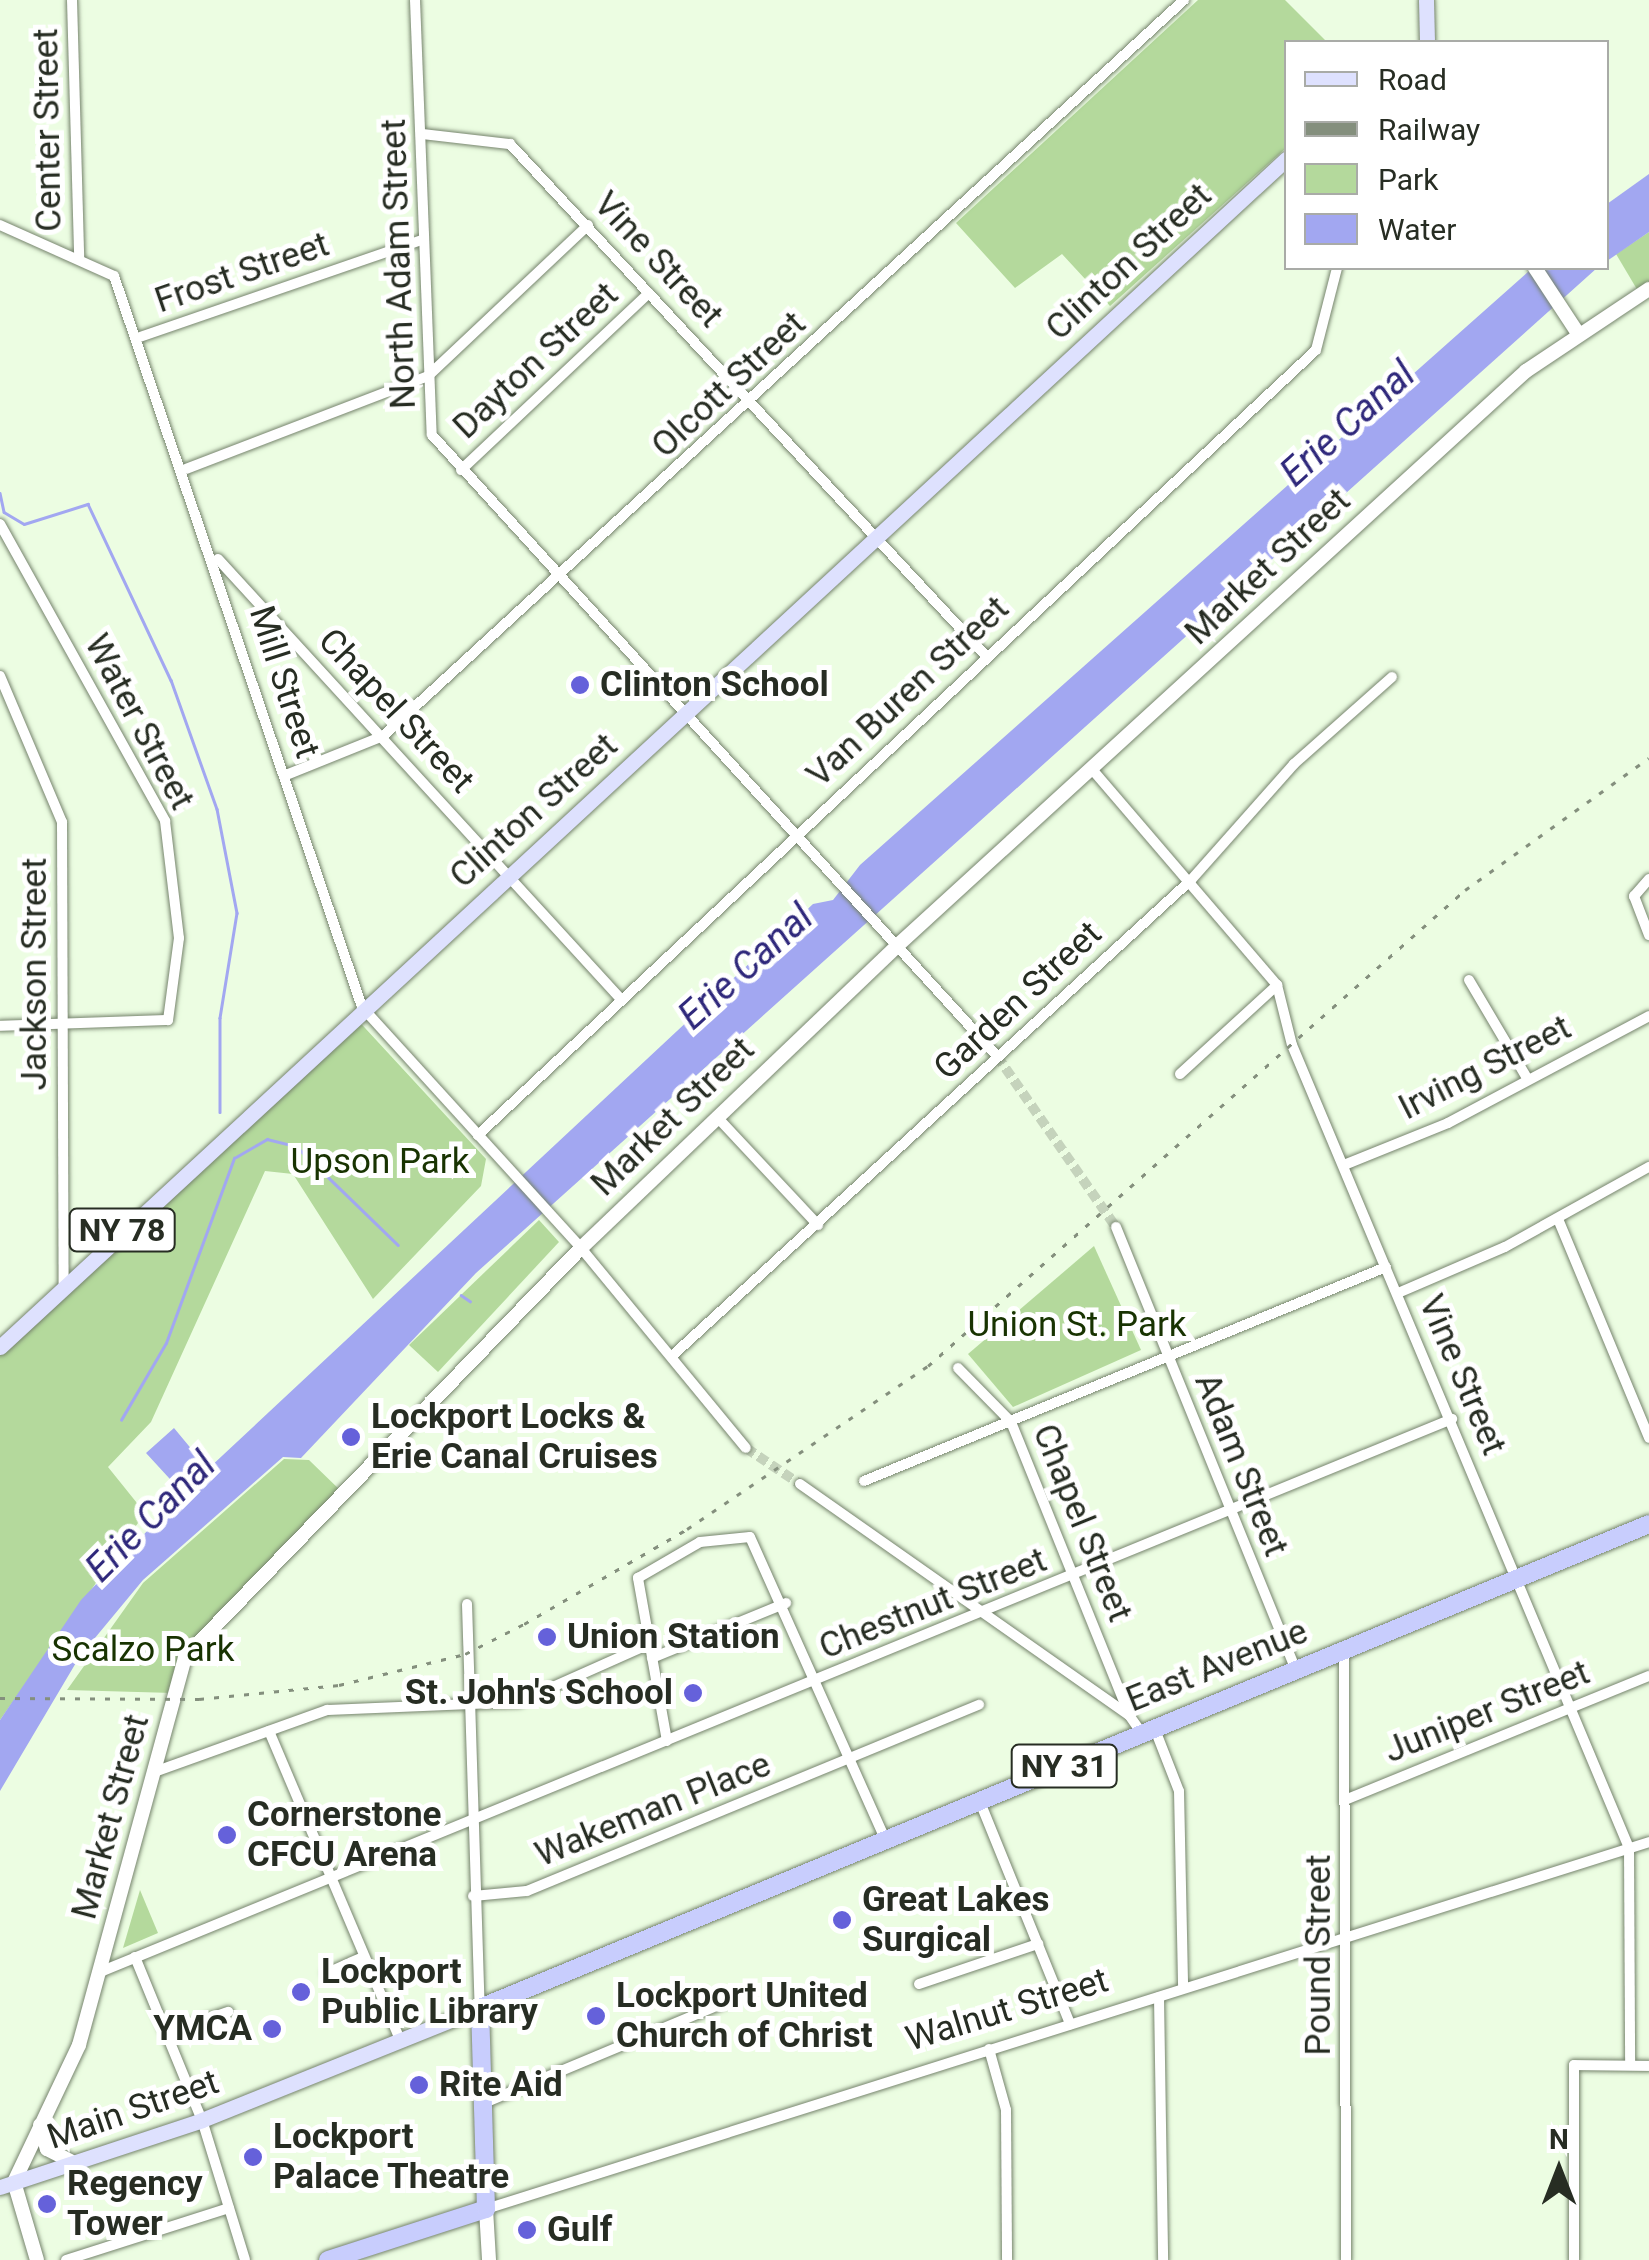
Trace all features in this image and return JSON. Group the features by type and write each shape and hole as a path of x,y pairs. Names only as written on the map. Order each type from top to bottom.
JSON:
{"highway":[{"name":"East Avenue","path":"480,2008 884,1837 980,1802 1294,1668 1649,1524"},
{"path":"480,2008 486,2209"},
{"name":"Walnut Street","path":"328,2260 486,2209"}],"main road":[{"path":"1426,0 1427,40"},
{"name":"Clinton Street","path":"0,1347 362,1007 1284,160"},
{"name":"Main Street","path":"8,2180 201,2116 480,2008"}],"street":[{"name":"Center Street","path":"72,0 79,258"},
{"name":"North Adam Street","path":"414,0 423,134 422,240 432,435 683,716 898,946"},
{"name":"Olcott Street","path":"286,775 383,736 753,402 1184,0"},
{"name":"Vine Street","path":"423,134 510,144 986,656"},
{"name":"Mill Street","path":"0,225 114,276 186,469 362,1007 581,1248 746,1448"},
{"path":"186,469 428,376 588,225"},
{"name":"Frost Street","path":"137,338 422,240"},
{"name":"Van Buren Street","path":"478,1135 619,997 1316,350 1336,270"},
{"path":"1536,270 1577,332"},
{"name":"Market Street","path":"8,2180 79,2045 185,1658 581,1248 898,946 1577,332 1649,289"},
{"name":"Dayton Street","path":"461,470 649,292"},
{"name":"Water Street","path":"0,524 165,821 180,938 168,1020 64,1025"},
{"name":"Chapel Street","path":"212,553 619,997"},
{"name":"Jackson Street","path":"0,676 62,822 64,1284"},
{"name":"Garden Street","path":"672,1356 1191,880 1294,764 1392,677"},
{"name":"Vine Street","path":"1091,768 1191,880 1277,985 1344,1165 1629,1848 1630,2065"},
{"path":"1649,879 1634,896 1649,935"},
{"path":"898,946 998,1056"},
{"path":"1469,980 1527,1078"},
{"path":"1180,1074 1277,985"},
{"name":"Irving Street","path":"1344,1165 1649,1016"},
{"path":"0,1026 64,1025"},
{"path":"718,1117 818,1225"},
{"path":"1398,1293 1558,1218 1649,1168"},
{"path":"1558,1218 1649,1438"},
{"name":"Adam Street","path":"1116,1226 1294,1668"},
{"path":"864,1481 1386,1267"},
{"name":"Chapel Street","path":"958,1368 1012,1422 1130,1715"},
{"name":"Chestnut Street","path":"100,1972 1232,1514 1452,1419"},
{"path":"800,1484 978,1614 1148,1730 1179,1791 1182,1988"},
{"path":"667,1741 638,1578 700,1542 750,1537 786,1603 884,1837"},
{"path":"652,1658 786,1603"},
{"path":"466,1604 470,1821 480,2008"},
{"path":"154,1772 326,1710 519,1702 649,1644"},
{"name":"Pound Street","path":"1344,1649 1346,2260"},
{"name":"Juniper Street","path":"1346,1800 1649,1676"},
{"name":"Wakeman Place","path":"474,1896 527,1891 979,1704"},
{"path":"269,1731 361,1958 398,2037"},
{"path":"980,1802 1070,2024"},
{"name":"Walnut Street","path":"486,2209 1649,1842"},
{"path":"919,1984 1038,1944"},
{"path":"135,1957 201,2116 245,2260"},
{"path":"327,1973 361,1958"},
{"path":"1158,1997 1163,2260"},
{"path":"482,2104 731,2000"},
{"path":"167,2033 228,2012"},
{"path":"990,2049 1006,2110 1007,2260"},
{"path":"1574,2260 1574,2064 1649,2066"},
{"path":"40,2125 47,2149 68,2160"},
{"path":"8,2180 38,2260"},
{"path":"66,2260 229,2208"},
{"path":"486,2209 489,2260"}],"green space":[{"path":"1198,0 1285,0 1325,40 1284,40 1284,150 1110,306 1062,254 1015,288 956,223"},
{"path":"1649,232 1649,284 1638,291 1616,254"},
{"name":"Upson Park","path":"353,1015 486,1159 481,1186 373,1299 293,1174 265,1171 151,1422 108,1467 145,1513 0,1720 0,1352"},
{"path":"539,1220 559,1242 438,1372 409,1345"},
{"name":"Union St. Park","path":"1094,1246 1141,1350 1013,1407 968,1354"},
{"name":"Scalzo Park","path":"284,1459 309,1460 343,1493 183,1656 173,1693 67,1690 143,1583"},
{"path":"140,1890 158,1933 123,1948"}],"water":[{"path":"1649,174 1649,232 1609,260 1609,203"},
{"name":"Erie Canal","path":"1595,270 476,1273 301,1458 283,1457 143,1580 80,1656 0,1791 0,1720 81,1600 196,1480 180,1490 146,1453 174,1428 208,1469 813,904 833,900 860,865 1529,271"}],"waterway":[{"path":"0,493 4,512 24,524 88,504 171,680 217,809 237,913 220,1018 220,1112"},
{"path":"236,1157 267,1139 296,1146 398,1245"},
{"path":"121,1420 166,1343 234,1158"},
{"path":"461,1295 470,1301"}],"tunnel":[{"path":"997,1056 1116,1227"},
{"path":"746,1448 800,1484"}],"railway":[{"path":"0,1698 199,1699 339,1685 465,1654 524,1624 687,1529 928,1366 1465,890 1649,758"}],"place":[{"name":"Clinton School","path":"580,685"},
{"name":"Lockport Locks & Erie Canal Cruises","path":"351,1437"},
{"name":"Union Station","path":"547,1637"},
{"name":"St. John's School","path":"693,1693"},
{"name":"Cornerstone CFCU Arena","path":"227,1835"},
{"name":"Great Lakes Surgical","path":"842,1920"},
{"name":"Lockport Public Library","path":"301,1992"},
{"name":"Lockport United Church of Christ","path":"596,2016"},
{"name":"YMCA","path":"272,2029"},
{"name":"Rite Aid","path":"419,2085"},
{"name":"Lockport Palace Theatre","path":"253,2157"},
{"name":"Regency Tower","path":"47,2204"},
{"name":"Gulf","path":"527,2230"}]}
